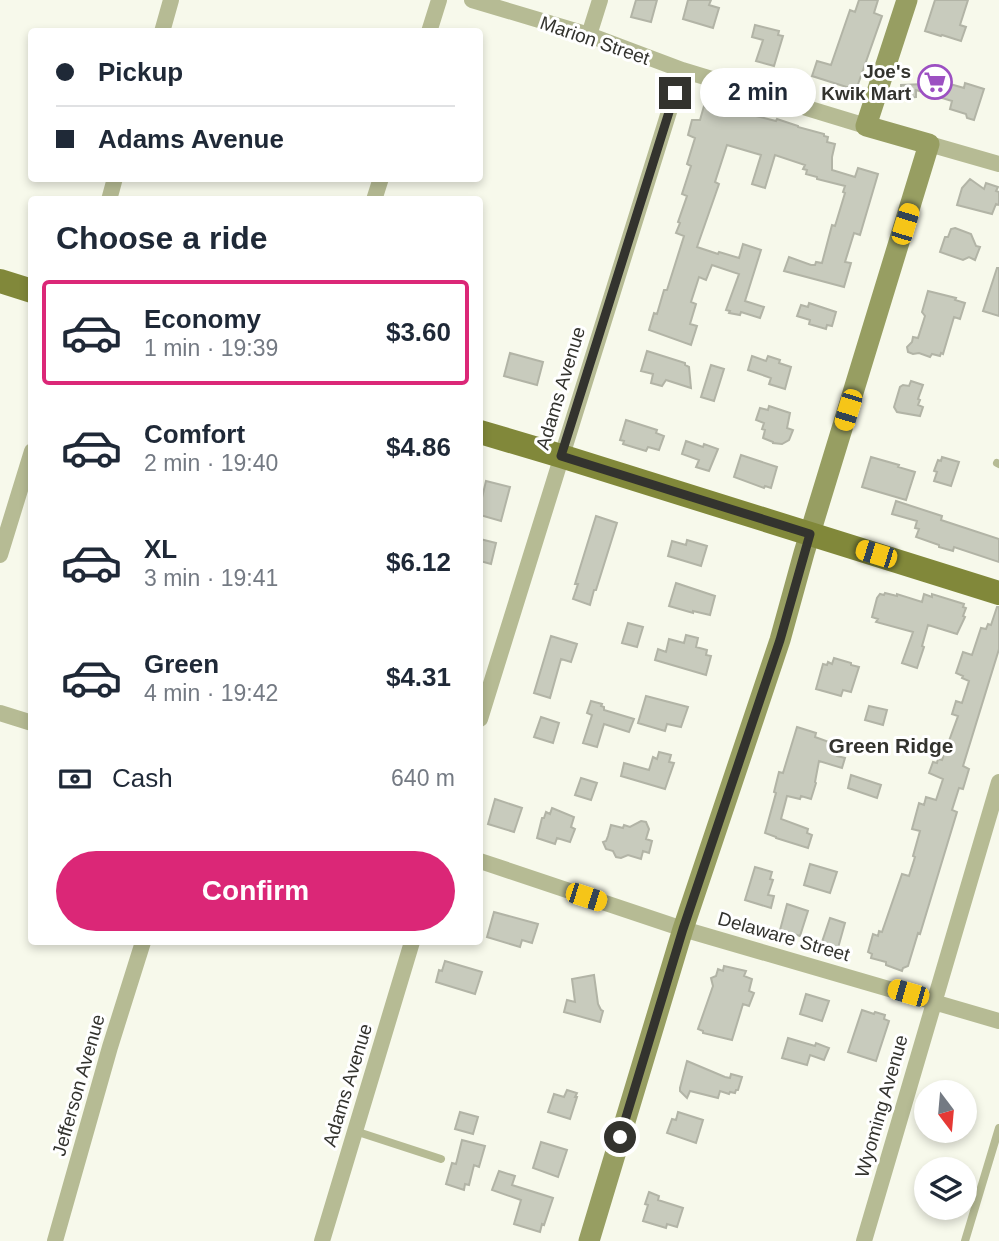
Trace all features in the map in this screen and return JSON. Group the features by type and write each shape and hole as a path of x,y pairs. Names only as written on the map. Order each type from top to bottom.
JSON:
{"main road":[{"path":"0,281 28,290"},
{"path":"483,433 999,593"}],"street":[{"path":"163,28 172,0"},
{"path":"430,28 439,0"},
{"name":"Marion Street","path":"472,0 589,35 682,70 999,164"},
{"path":"589,35 600,0"},
{"path":"866,126 907,0"},
{"name":"Adams Avenue","path":"483,709 682,70"},
{"path":"589,1241 683,929 780,640 929,144"},
{"path":"0,555 28,463"},
{"path":"0,713 28,722"},
{"name":"Wyoming Avenue","path":"864,1241 933,1001 996,802 999,782"},
{"name":"Delaware Street","path":"483,862 683,929 999,1021"},
{"name":"Jefferson Avenue","path":"55,1241 142,945"},
{"name":"Adams Avenue","path":"322,1241 411,945"}],"lane":[{"path":"965,1241 999,1128"},
{"path":"355,1131 441,1159"}],"building":[{"path":"636,0 657,0 651,22 631,17"},
{"path":"688,0 711,0 709,5 719,8 713,28 683,19"},
{"path":"859,0 878,0 874,13 882,16 856,90 812,76 817,61 831,65 850,10 855,12"},
{"path":"935,0 968,0 960,25 966,27 961,41 925,31"},
{"path":"755,25 779,31 778,35 783,36 774,66 756,61 763,40 752,37"},
{"path":"931,67 946,72 943,82 964,88 965,83 984,89 974,120 967,118 966,114 950,109 952,101 916,90 916,97 901,98 901,85 925,84"},
{"path":"732,105 745,109 744,113 776,121 777,119 824,134 828,137 827,142 835,144 832,170 855,177 858,168 878,174 860,235 854,233 845,262 851,263 844,287 784,271 789,257 811,265 822,263 845,186 817,179 806,174 807,170 803,169 805,165 775,155 765,188 752,184 761,155 727,145 715,182 719,184 697,247 739,258 743,244 761,250 745,301 764,307 760,318 741,312 740,315 729,313 730,311 726,310 739,274 712,265 706,280 699,277 691,302 696,304 690,324 697,326 691,345 649,330 664,290 667,290 684,236 676,233 687,196 682,194 691,166 687,164 695,138 688,135 692,120 700,120 704,106 728,113"},
{"path":"970,179 984,189 986,183 998,187 996,191 999,192 999,205 996,204 992,214 957,205 962,188"},
{"path":"955,228 971,234 976,246 980,247 975,260 969,257 963,260 940,252 945,237"},
{"path":"999,268 999,316 983,311"},
{"path":"928,291 965,303 960,319 954,317 943,354 940,356 913,354 908,352 907,347 913,337 918,338 925,316 922,312"},
{"path":"809,303 836,312 832,326 827,325 826,329 809,324 810,320 797,316 801,305 808,307"},
{"path":"647,351 685,363 689,367 691,388 666,380 662,386 651,383 653,374 641,371"},
{"path":"510,353 543,362 537,385 504,376"},
{"path":"752,356 766,361 768,356 791,367 785,389 769,384 771,378 748,370"},
{"path":"711,365 724,369 714,401 701,397"},
{"path":"911,381 923,385 918,399 918,405 923,407 920,416 897,412 894,407 900,387 909,386"},
{"path":"769,406 790,413 787,428 793,430 789,440 782,444 763,438 764,423 756,420 760,408 768,410"},
{"path":"626,420 657,430 656,433 664,436 659,450 648,447 646,451 623,444 624,441 620,440"},
{"path":"686,441 718,449 709,471 696,467 699,460 682,454"},
{"path":"741,455 777,467 771,488 734,477"},
{"path":"871,457 915,472 906,500 862,487"},
{"path":"942,457 959,462 951,486 934,481 937,472 934,471"},
{"path":"486,481 510,487 501,521 483,516"},
{"path":"896,501 942,516 941,520 999,539 999,562 954,547 953,551 939,547 916,537 919,529 915,528 917,521 892,514"},
{"path":"596,516 617,523 590,605 573,599"},
{"path":"483,540 496,543 491,564 483,562"},
{"path":"687,540 707,546 701,566 668,556 672,541 686,545"},
{"path":"676,583 715,596 710,615 669,606"},
{"path":"885,593 922,602 924,594 932,597 932,594 964,604 965,617 957,634 928,625 917,668 902,663 913,632 876,622 878,619 872,617 877,598"},
{"path":"997,607 999,649 963,766 969,769 963,789 959,788 952,810 957,812 920,934 918,933 908,966 902,971 886,965 886,962 871,958 872,954 868,952 873,934 878,936 879,931 882,932 902,874 909,876 920,831 912,829 919,803 924,805 926,797 936,800 943,779 929,773 933,762 942,760 958,716 952,714 956,701 962,703 969,681 956,673 963,652 972,655 981,628 986,629 988,624 991,625"},
{"path":"628,623 643,627 637,647 622,643"},
{"path":"686,635 698,638 696,647 707,650 706,655 711,656 706,675 655,660 658,649 666,652 669,639 684,643"},
{"path":"551,636 577,644 571,662 561,659 550,698 534,693"},
{"path":"834,658 859,667 851,692 843,690 841,696 816,689 823,664 832,664"},
{"path":"646,696 688,707 681,727 667,724 665,731 638,723"},
{"path":"591,701 602,704 604,710 634,719 629,732 604,724 597,747 583,743 592,715 587,713"},
{"path":"869,706 887,710 883,725 865,720"},
{"path":"541,717 559,723 553,743 534,737"},
{"path":"797,727 816,733 815,737 832,743 831,746 839,748 837,756 845,758 842,768 819,761 811,799 787,796 781,819 808,829 807,833 812,835 808,848 765,833 779,772 783,773"},
{"path":"659,752 671,755 669,762 674,763 665,789 621,776 624,763 649,770 653,757 657,759"},
{"path":"851,775 881,785 877,798 848,788"},
{"path":"581,778 597,783 591,800 575,795"},
{"path":"495,799 522,808 514,832 488,824"},
{"path":"552,808 574,817 571,827 575,829 570,842 557,838 555,844 537,838 542,818 546,812 550,814"},
{"path":"641,821 646,822 649,829 646,839 652,841 649,853 643,851 641,859 628,855 621,858 606,849 603,842 606,841 611,825 623,828 624,825 630,827"},
{"path":"810,864 837,872 830,893 804,885"},
{"path":"755,867 772,872 770,879 773,880 768,895 774,896 771,908 745,900"},
{"path":"787,904 808,911 800,936 780,930"},
{"path":"494,912 538,924 532,943 522,940 520,947 487,937"},
{"path":"830,918 845,923 838,948 822,942"},
{"path":"445,961 482,972 475,994 436,982"},
{"path":"724,966 746,971 744,976 752,979 749,991 754,993 749,1006 743,1004 732,1040 703,1033 698,1029 713,986 711,978 716,976 718,969 723,971"},
{"path":"594,975 598,1004 603,1011 600,1022 564,1012 567,1000 575,1002 572,979"},
{"path":"806,994 829,1001 822,1021 800,1014"},
{"path":"862,1010 885,1015 884,1019 889,1021 876,1061 848,1052"},
{"path":"788,1038 829,1048 824,1060 810,1055 807,1065 782,1058"},
{"path":"687,1061 725,1077 730,1078 731,1074 742,1077 738,1090 729,1094 720,1091 718,1098 690,1091 687,1098 680,1088"},
{"path":"567,1090 577,1093 570,1119 548,1112 554,1094 564,1097"},
{"path":"460,1112 478,1117 473,1134 455,1129"},
{"path":"678,1112 703,1120 696,1143 667,1133"},
{"path":"462,1140 485,1146 479,1167 474,1165 469,1185 465,1184 464,1190 446,1184 452,1163 456,1164"},
{"path":"541,1142 567,1150 558,1177 533,1168"},
{"path":"499,1171 515,1176 512,1185 553,1198 540,1232 514,1224 521,1200 492,1190"},
{"path":"649,1192 659,1196 658,1200 683,1208 677,1227 667,1224 666,1228 643,1221"}],"place":[{"name":"Joe's Kwik Mart","path":"935,82"}],"district":[{"name":"Green Ridge","path":"891,746"}],"route":[{"path":"620,1137 683,929 780,640 810,534 561,456 675,93"}]}
